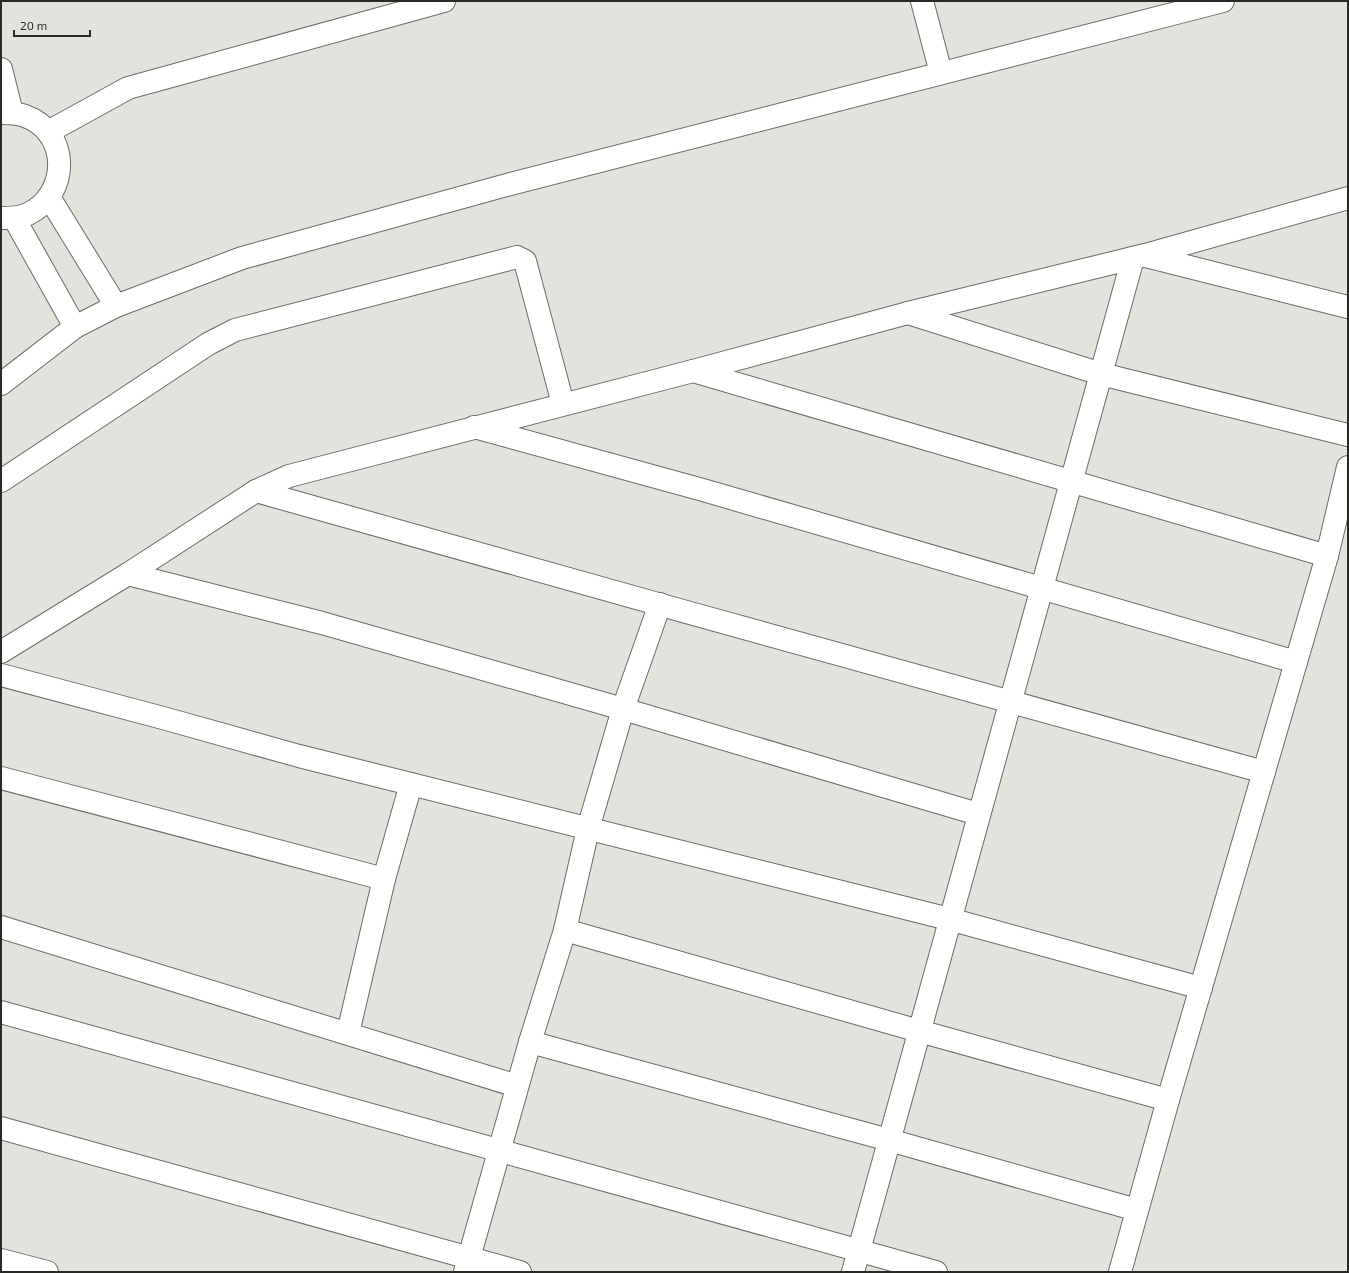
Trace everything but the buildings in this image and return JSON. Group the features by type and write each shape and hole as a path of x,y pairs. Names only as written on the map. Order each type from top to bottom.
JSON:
{"street":[{"path":"48,132 128,88 394,8 444,1"},
{"path":"922,1 941,72"},
{"path":"1,384 75,327 116,306 242,258 503,186 1211,2"},
{"path":"1,69 6,113 25,116 38,122 48,132 55,144 59,157 59,171 56,185 49,197 39,207 28,214 8,218 75,327"},
{"path":"49,197 116,306"},
{"path":"1,652 128,574 256,491 289,476 693,371 908,313 1139,257 1348,198"},
{"path":"1,481 208,344 235,330 518,257 525,261 563,404"},
{"path":"1139,257 1348,307"},
{"path":"853,1272 949,919 1101,374 1139,257"},
{"path":"908,313 1101,374 1348,435"},
{"path":"693,371 1327,556"},
{"path":"474,427 703,490 1296,662"},
{"path":"1120,1272 1168,1100 1327,556 1348,467"},
{"path":"256,491 1009,703 1264,772"},
{"path":"128,574 322,623 978,814"},
{"path":"467,1265 517,1086 565,930 588,829 623,710 660,604"},
{"path":"1,675 299,756 949,919 1201,988"},
{"path":"1,778 384,879"},
{"path":"348,1033 384,879 411,784"},
{"path":"1,927 517,1086"},
{"path":"565,930 1168,1100"},
{"path":"1,1012 936,1272"},
{"path":"530,1042 889,1140 1137,1210"},
{"path":"1,1128 467,1265 520,1272"},
{"path":"1,1260 47,1272"}]}
